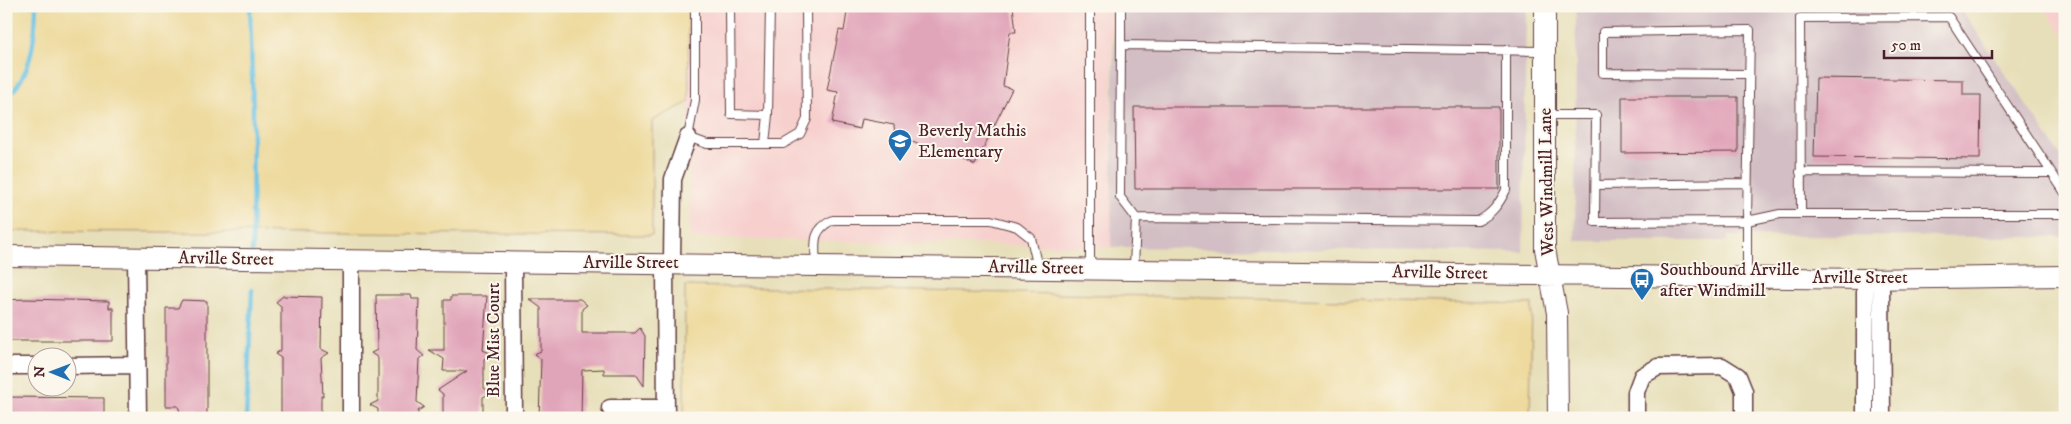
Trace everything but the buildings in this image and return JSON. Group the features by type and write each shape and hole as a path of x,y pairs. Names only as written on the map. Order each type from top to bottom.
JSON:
{"street":[{"name":"West Windmill Lane","path":"1545,6 1545,249 1558,313 1558,418"},
{"path":"610,408 666,413 673,179 688,137"},
{"name":"Arville Street","path":"6,256 1873,279 2065,276"},
{"path":"136,258 138,418"},
{"path":"351,260 351,418"},
{"name":"Blue Mist Court","path":"514,263 514,418"},
{"path":"1865,412 1873,279"},
{"path":"1873,279 1882,413"},
{"path":"78,366 138,365"},
{"path":"6,366 28,366"},
{"path":"1636,418 1636,392 1642,376 1658,367 1722,366 1738,376 1744,390 1744,418"}],"lane":[{"path":"695,6 695,100 688,137 707,144 783,144 800,134 807,119 806,6"},
{"path":"730,6 731,114 768,114"},
{"path":"765,144 768,114 770,6"},
{"path":"1090,6 1090,269"},
{"path":"1121,6 1120,198 1136,218 1134,269"},
{"path":"1800,214 1800,18 1949,17 2065,193"},
{"path":"1747,277 1750,30 1603,32 1603,73 1749,74"},
{"path":"1121,45 1545,51"},
{"path":"1136,218 1478,221 1487,216 1498,205 1506,190 1506,50"},
{"path":"1545,115 1596,115 1595,222 1747,222 1780,214 2065,214"},
{"path":"1800,172 2051,173"},
{"path":"1596,185 1747,183"},
{"path":"816,265 816,236 822,225 833,220 991,220 1017,227 1031,238 1038,268"},
{"path":"1865,412 1882,413"}],"shaded area":[{"name":"Beverly Mathis Elementary","path":"688,6 1112,6 1111,247 690,238"},
{"path":"1114,6 1526,6 1523,252 1111,247"},
{"path":"1576,6 1959,6 2065,162 2065,237 1728,236 1728,241 1575,241"},
{"path":"2043,6 2065,6 2065,38"}],"sand":[{"path":"6,6 688,6 689,102 652,121 652,235 6,231"},
{"path":"685,286 1532,304 1530,418 684,418"}],"waterway":[{"path":"6,99 15,90 27,68 35,32 36,6"},
{"path":"250,6 253,109 252,252"},
{"path":"246,418 252,290"}],"place":[{"name":"Beverly Mathis Elementary","path":"900,162"},
{"name":"Southbound Arville after Windmill","path":"1642,301"}]}
